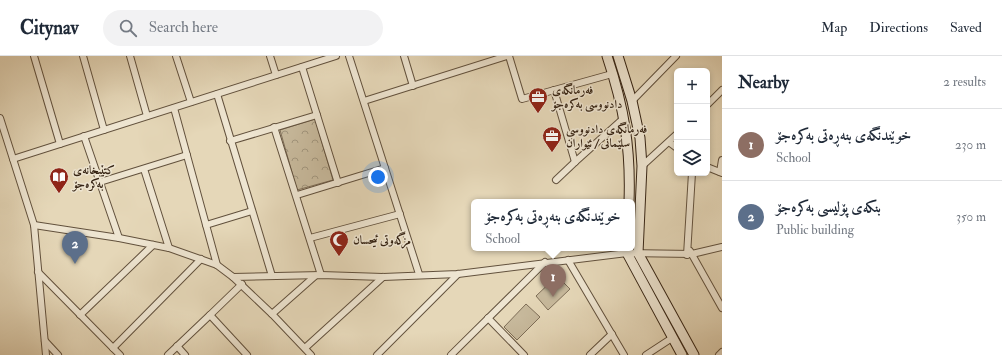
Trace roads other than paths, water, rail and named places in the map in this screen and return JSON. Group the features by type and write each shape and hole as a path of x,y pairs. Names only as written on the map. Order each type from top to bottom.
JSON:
{"main road":[{"path":"607,56 624,118 630,164 629,199"},
{"path":"618,56 632,101 640,138 642,166 638,253 694,355"},
{"path":"612,71 621,66"},
{"path":"616,88 627,85"},
{"path":"628,251 682,355"}],"street":[{"path":"34,56 60,144"},
{"path":"83,56 104,130"},
{"path":"130,56 147,116"},
{"path":"270,56 276,75"},
{"path":"13,159 302,67 317,59 336,56"},
{"path":"349,56 419,274"},
{"path":"404,56 413,86"},
{"path":"364,102 486,59 508,56 522,99 612,71"},
{"path":"178,57 191,102"},
{"path":"632,101 673,57"},
{"path":"302,67 338,183"},
{"path":"554,90 575,162"},
{"path":"710,101 722,90"},
{"path":"216,94 272,276"},
{"path":"174,108 217,265"},
{"path":"230,141 317,115"},
{"path":"0,118 34,225 46,355"},
{"path":"556,180 624,118"},
{"path":"274,127 310,238 318,276"},
{"path":"84,136 119,238"},
{"path":"642,166 674,137"},
{"path":"669,142 674,146"},
{"path":"100,182 187,155"},
{"path":"710,168 721,173 722,160"},
{"path":"297,195 385,168"},
{"path":"144,169 169,248"},
{"path":"692,176 688,246 689,255 722,308"},
{"path":"206,225 252,211"},
{"path":"310,238 400,214"},
{"path":"34,225 119,238 169,248 217,265 242,284 312,355"},
{"path":"80,315 153,245"},
{"path":"631,251 638,253 689,255 722,247"},
{"path":"233,277 383,277 419,274 458,274 568,260 622,251"},
{"path":"113,348 200,259"},
{"path":"568,260 624,355"},
{"path":"451,355 545,262"},
{"path":"38,272 120,355"},
{"path":"377,355 458,274"},
{"path":"272,314 318,276"},
{"path":"305,348 383,277"},
{"path":"168,355 242,284"},
{"path":"210,315 247,355"},
{"path":"488,318 524,355"},
{"path":"590,355 612,334"},
{"path":"646,355 672,338"},
{"path":"45,341 58,355"},
{"path":"177,346 185,355"},
{"path":"456,349 461,355"}],"place":[{"name":"فەرمانگەی دادنووسی بەکرەجۆ","path":"538,114"},
{"name":"فەرمانگەی دادنووسی سلێمانی / ئێواران","path":"552,153"},
{"name":"کتێبخانەی بەکرەجۆ","path":"59,194"},
{"name":"مزگەوتی ئیحسان","path":"339,257"},
{"name":"بنکەی پۆلیسی بەکرەجۆ","path":"75,264"},
{"name":"خوێندنگەی بنەڕەتی بەکرەجۆ","path":"553,297"}]}
